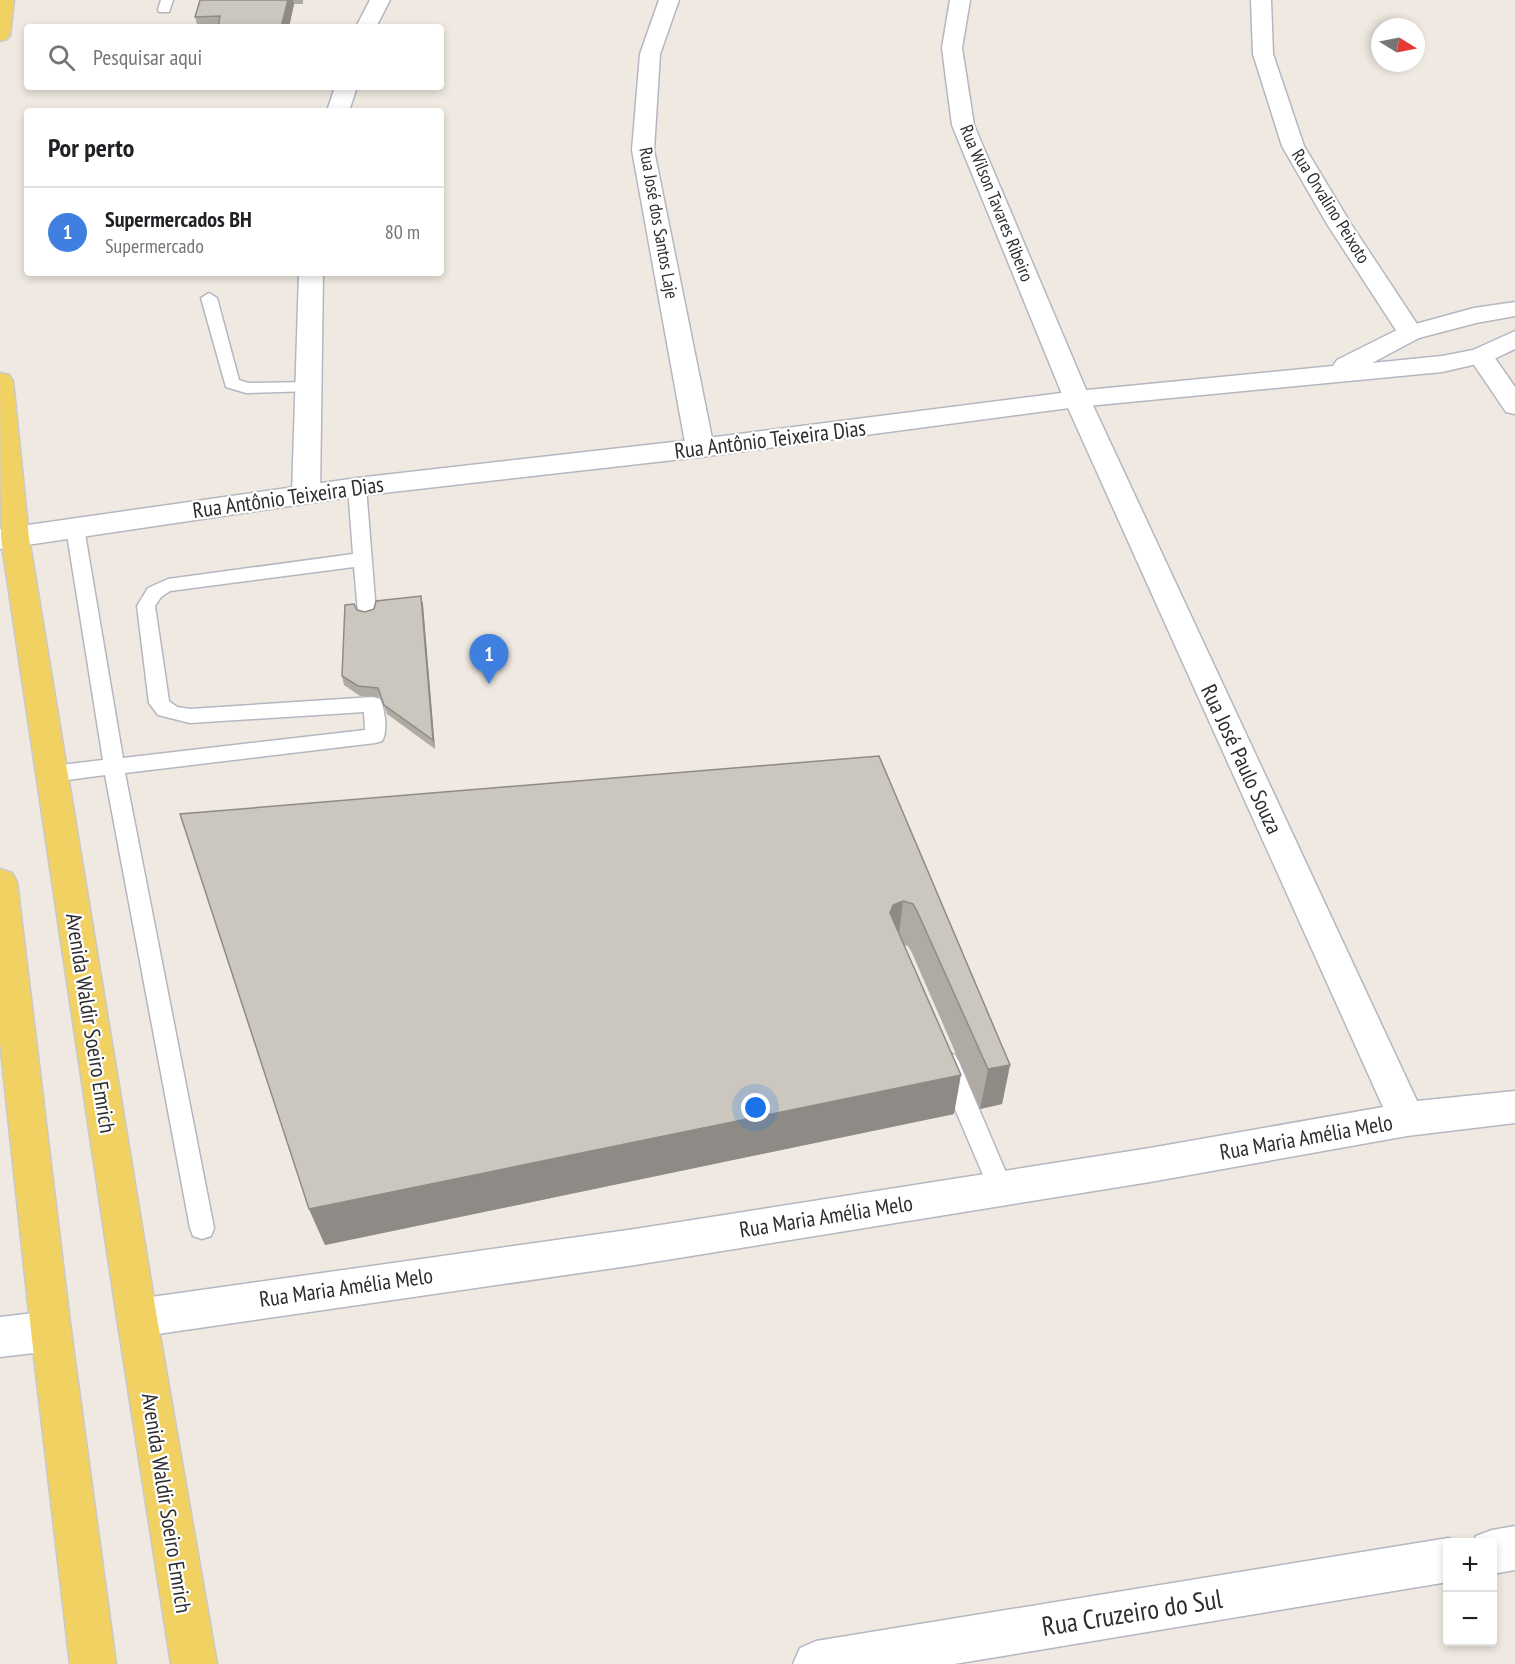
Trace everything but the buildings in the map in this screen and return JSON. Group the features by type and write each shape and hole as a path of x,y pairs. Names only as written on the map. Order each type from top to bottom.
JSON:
{"main road":[{"path":"0,35 4,0"},
{"name":"Avenida Waldir Soeiro Emrich","path":"0,381 8,539 52,774 194,1664"},
{"path":"0,882 51,1331 93,1664"}],"street":[{"path":"368,24 380,0"},
{"name":"Rua José dos Santos Laje","path":"669,0 650,54 643,150 700,448"},
{"name":"Rua Wilson Tavares Ribeiro","path":"960,0 952,48 963,125 1077,399"},
{"name":"Rua Orvalino Peixoto","path":"1262,0 1263,54 1293,146 1339,224 1410,333 1410,341 1417,352 1426,359 1442,364"},
{"path":"339,108 345,90"},
{"path":"306,495 311,276"},
{"name":"Rua Antônio Teixeira Dias","path":"8,539 357,487 700,448 1077,399 1331,374 1410,333 1474,316 1515,309"},
{"path":"1331,374 1442,364 1481,356 1512,342 1494,325 1474,316"},
{"path":"1481,356 1515,406"},
{"name":"Rua José Paulo Souza","path":"1077,399 1407,1119"},
{"name":"Rua Maria Amélia Melo","path":"137,1318 635,1247 1001,1189 1407,1119 1515,1107"},
{"path":"0,1337 51,1331"},
{"path":"1497,1551 1515,1548"},
{"name":"Rua Cruzeiro do Sul","path":"816,1664 1443,1561"}],"lane":[{"path":"209,298 232,383 246,388 308,387"},
{"path":"357,487 367,612"},
{"path":"75,528 114,768 202,1228"},
{"path":"52,774 375,736 373,704 190,716 164,710 159,703 146,606 150,596 157,589 168,585 364,559"},
{"path":"938,1041 1001,1189"}],"place":[{"name":"Supermercados BH","path":"489,684"}]}
